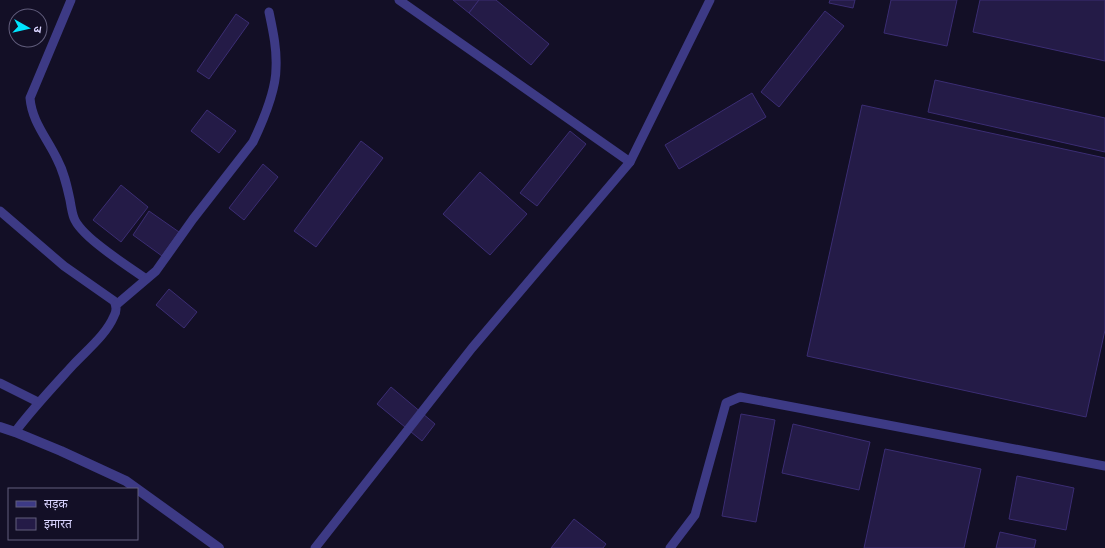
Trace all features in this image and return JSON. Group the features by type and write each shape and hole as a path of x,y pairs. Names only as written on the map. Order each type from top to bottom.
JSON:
{"street":[{"path":"0,427 61,451 126,481 136,488"},
{"path":"138,490 219,548"}],"lane":[{"path":"71,0 30,98 31,109 34,119 52,146 62,168 74,219 83,231 95,242 146,279"},
{"path":"399,0 630,162"},
{"path":"315,548 472,348 630,162 710,0"},
{"path":"116,305 156,270 193,219 253,142 260,127 274,84 276,68 276,45 269,12"},
{"path":"0,211 64,266 114,302 116,305 114,316 105,331 38,402 15,432"},
{"path":"0,383 38,402"},
{"path":"670,548 695,515 726,403 740,397 1105,466"}],"building":[{"path":"453,0 479,0 469,13"},
{"path":"479,0 496,0 549,44 531,65 469,13"},
{"path":"830,0 855,0 853,8 829,3"},
{"path":"891,0 957,0 947,46 884,33"},
{"path":"980,0 1105,0 1105,61 973,32"},
{"path":"825,11 844,26 779,107 761,92"},
{"path":"236,14 249,23 209,79 197,71"},
{"path":"935,80 1105,118 1105,152 928,112"},
{"path":"752,93 766,117 679,169 665,145"},
{"path":"862,105 1105,158 1105,330 1086,417 807,356"},
{"path":"207,110 236,131 219,153 191,131"},
{"path":"570,131 586,144 537,206 520,193"},
{"path":"361,141 383,158 316,247 294,231"},
{"path":"263,164 278,177 244,220 229,208"},
{"path":"480,172 527,214 490,255 443,214"},
{"path":"121,185 148,207 121,242 93,220"},
{"path":"149,211 179,232 162,256 133,235"},
{"path":"169,289 197,312 184,328 156,305"},
{"path":"391,387 435,424 422,441 377,404"},
{"path":"741,414 775,420 756,522 722,516"},
{"path":"793,424 870,442 859,490 782,473"},
{"path":"885,449 981,469 964,548 864,548"},
{"path":"1017,476 1074,488 1066,530 1009,519"},
{"path":"574,519 606,544 603,548 551,548"},
{"path":"1000,532 1036,540 1034,548 996,548"}]}
